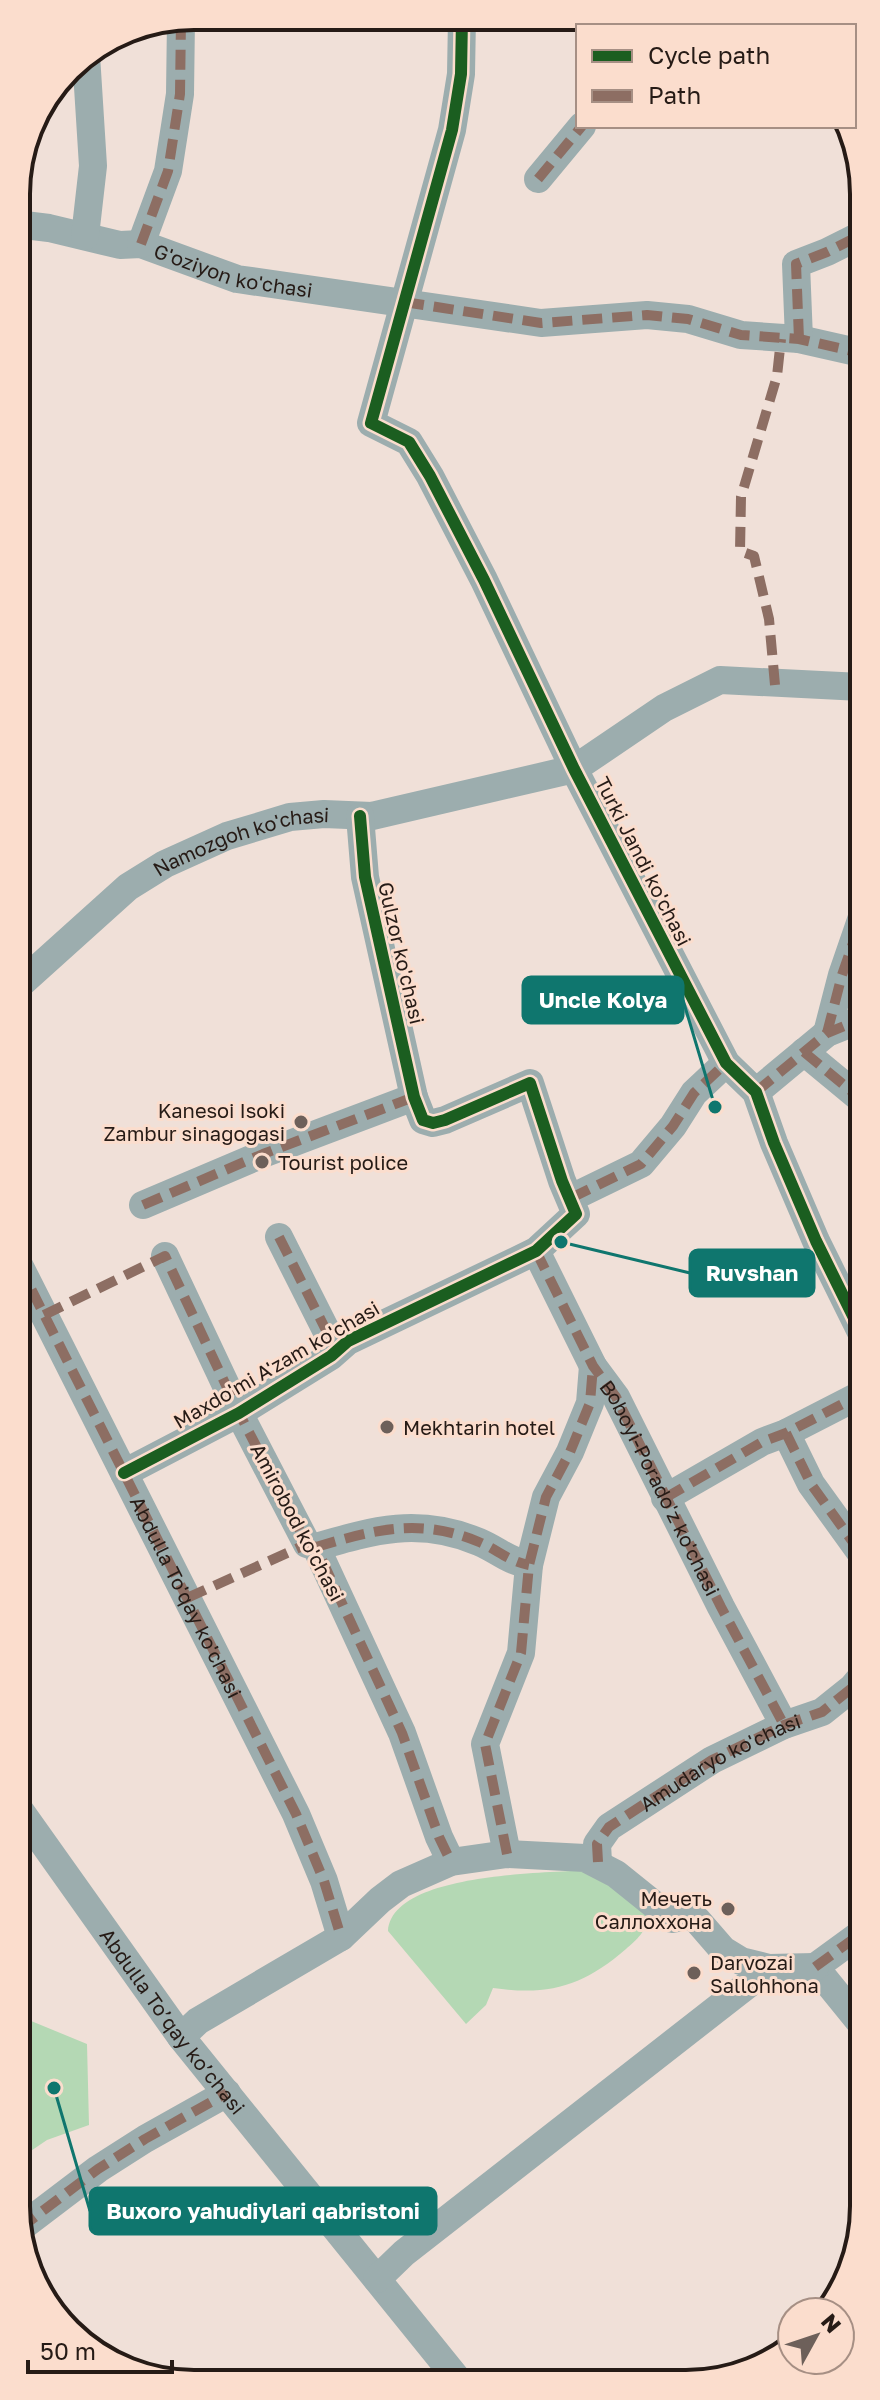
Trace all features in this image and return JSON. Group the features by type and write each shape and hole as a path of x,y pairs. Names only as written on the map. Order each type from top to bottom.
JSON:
{"street":[{"path":"141,244 168,171 180,94 181,30"},
{"path":"404,302 452,130 461,74 462,30"},
{"path":"85,236 93,166 87,70"},
{"path":"538,179 580,128"},
{"name":"G'oziyon ko'chasi","path":"30,226 120,245 141,244 237,279 541,323 647,315 688,319 741,335 799,339 850,351"},
{"path":"799,339 796,264 850,240"},
{"name":"Turki Jandi ko'chasi","path":"404,302 371,423 409,442 416,453 484,580 574,769 726,1063 756,1092 816,1241 850,1310"},
{"name":"Namozgoh ko'chasi","path":"30,975 128,887 165,864 227,836 290,817 324,814 372,816 574,769 664,708 720,680 850,686"},
{"name":"Gulzor ko'chasi","path":"360,816 365,877 414,1097"},
{"path":"827,1033 850,952"},
{"path":"756,1092 827,1033 850,1024"},
{"path":"804,1052 850,1090"},
{"path":"143,1205 263,1154 414,1097 423,1120 433,1123 530,1083 562,1181 571,1198 641,1164 673,1126 694,1093 726,1063"},
{"name":"Maxdo'mi A'zam ko'chasi","path":"124,1473 239,1413 359,1336 536,1251 576,1214 571,1198"},
{"name":"Maxdo'mi A'zam ko'chasi","path":"279,1237 336,1350"},
{"name":"Boboyi-Porado'z ko'chasi","path":"536,1251 593,1366 616,1397 665,1498 784,1725"},
{"name":"Amirobod ko'chasi","path":"165,1256 239,1413 307,1544 316,1547 402,1733 445,1850"},
{"name":"Abdulla To'qay ko'chasi","path":"30,1287 296,1814 324,1881 341,1937"},
{"path":"507,1854 485,1744 521,1653 529,1565 546,1497 570,1452 590,1403 593,1366"},
{"path":"665,1498 762,1442 850,1400"},
{"path":"786,1433 811,1484 850,1538"},
{"path":"316,1547 372,1530 407,1527 455,1533 482,1543 512,1562 529,1565"},
{"name":"Amudaryo ko'chasi","path":"598,1862 597,1844 609,1827 712,1760 784,1725 822,1712 850,1690"},
{"name":"Abdulla To’qay ko’chasi","path":"30,1824 181,2037 377,2279"},
{"path":"181,2037 198,2021 341,1937 380,1900 445,1850 566,1856 598,1862 672,1919 689,1916 697,1920 731,1956 769,1968 815,1967 850,1941"},
{"path":"815,1967 850,2010"},
{"path":"450,2370 377,2279 404,2253 769,1968"},
{"path":"30,2220 98,2169 227,2093"}],"green space":[{"path":"590,1870 647,1913 641,1934 610,1962 580,1980 549,1989 493,1988 486,2005 466,2024 388,1931 396,1912 415,1897 443,1887 509,1875"},
{"path":"30,2021 87,2044 89,2125 47,2140 30,2152"}],"marked path":[{"path":"141,244 168,171 180,94 181,30"},
{"path":"538,179 580,128"},
{"path":"799,339 796,264 850,240"},
{"path":"404,302 541,323 647,315 688,319 741,335 799,339 850,351"},
{"path":"775,685 769,619 754,556 740,551 741,497 777,376 781,339"},
{"path":"827,1033 850,952"},
{"path":"756,1092 827,1033 850,1024"},
{"path":"804,1052 850,1090"},
{"path":"571,1198 641,1164 673,1126 694,1093 726,1063"},
{"path":"143,1205 263,1154 414,1097"},
{"path":"279,1237 336,1350"},
{"path":"536,1251 593,1366 616,1397 784,1725"},
{"path":"44,1315 165,1256 239,1413 307,1544 316,1547 402,1733 451,1862"},
{"path":"30,1287 296,1814 324,1881 341,1937"},
{"path":"507,1854 485,1744 521,1653 529,1565 546,1497 570,1452 590,1403 593,1366"},
{"path":"665,1498 762,1442 850,1400"},
{"path":"786,1433 811,1484 850,1538"},
{"path":"316,1547 377,1531 416,1528 457,1534 529,1565"},
{"path":"187,1598 307,1544"},
{"path":"598,1862 597,1844 609,1827 712,1760 784,1725 822,1712 850,1690"},
{"path":"815,1967 850,1941"},
{"path":"30,2220 98,2169 227,2093"}],"cycle path":[{"path":"462,30 461,74 452,130 371,423 409,442 430,476 484,580 574,769 726,1063 756,1092 816,1241 850,1310"},
{"path":"124,1473 239,1413 331,1356 348,1341 536,1251 576,1214 530,1083 445,1120 433,1123 423,1120 414,1097 365,877 360,816"}],"place":[{"name":"Uncle Kolya","path":"715,1107"},
{"name":"Kanesoi Isoki Zambur sinagogasi","path":"301,1122"},
{"name":"Tourist police","path":"262,1162"},
{"name":"Ruvshan","path":"561,1242"},
{"name":"Mekhtarin hotel","path":"387,1427"},
{"name":"Мечеть Саллоххона","path":"728,1909"},
{"name":"Darvozai Sallohhona","path":"694,1973"},
{"name":"Buxoro yahudiylari qabristoni","path":"54,2088"}]}
